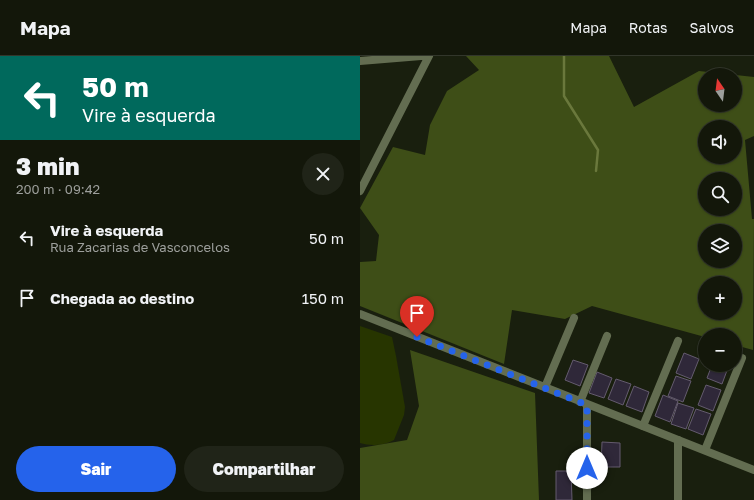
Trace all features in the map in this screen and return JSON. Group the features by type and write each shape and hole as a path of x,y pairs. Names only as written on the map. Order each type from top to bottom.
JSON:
{"street":[{"path":"360,61 363,56"},
{"path":"360,61 421,56"},
{"path":"360,191 429,56"},
{"path":"360,314 754,470"},
{"path":"545,388 574,318"},
{"path":"587,500 584,403 607,336"},
{"path":"643,426 678,341"},
{"path":"705,450 736,372"},
{"path":"678,440 678,500"}],"green space":[{"path":"466,56 609,56 634,107 698,72 698,112 742,112 742,76 754,77 754,136 745,140 752,219 754,219 753,350 742,347 742,328 698,328 698,335 592,306 565,319 512,310 504,364 360,306 360,262 376,261 379,235 360,208 393,147 425,155 430,125 447,91 479,70"},
{"path":"360,326 392,337 396,356 405,407 404,415 394,440 381,444 368,445 360,443"},
{"path":"410,350 535,393 539,500 360,500 360,448 407,440 419,406"}],"building":[{"path":"684,353 698,359 691,379 676,373"},
{"path":"573,360 588,365 580,386 565,380"},
{"path":"597,372 612,378 604,398 589,393"},
{"path":"709,372 726,372 722,384 707,378"},
{"path":"676,376 691,381 683,402 668,396"},
{"path":"616,379 631,384 623,405 608,399"},
{"path":"706,385 721,390 713,411 698,405"},
{"path":"634,386 649,392 642,412 626,406"},
{"path":"663,395 678,401 670,422 655,416"},
{"path":"678,403 694,408 686,429 671,424"},
{"path":"696,409 711,414 703,435 688,429"},
{"path":"602,442 620,443 620,467 601,467"},
{"path":"556,471 571,471 572,500 556,500"}],"waterway":[{"path":"564,56 564,96 598,150 596,171"}],"route":[{"path":"417,337 587,405 587,468"}]}
